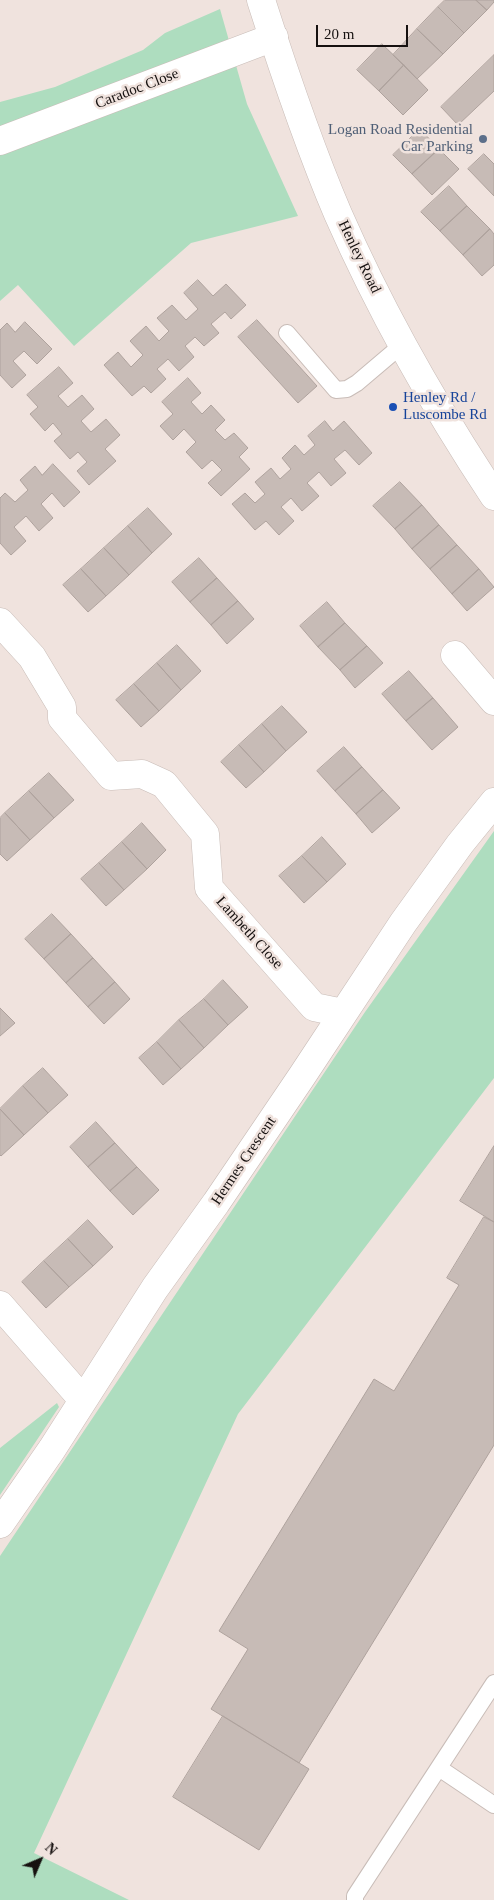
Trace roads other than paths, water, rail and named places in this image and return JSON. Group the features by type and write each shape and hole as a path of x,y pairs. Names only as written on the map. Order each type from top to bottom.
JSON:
{"street":[{"name":"Henley Road","path":"261,0 303,127 339,214 391,324 438,406 494,496"},
{"name":"Caradoc Close","path":"0,141 274,37"},
{"name":"Lambeth Close","path":"0,622 32,657 62,708 62,718 111,776 142,774 164,784 206,834 209,888 314,1007 343,1013"},
{"path":"455,656 494,701"},
{"name":"Hermes Crescent","path":"0,1524 84,1400 155,1288 248,1155 403,923 454,852 494,802"},
{"path":"0,1305 84,1400"}],"lane":[{"path":"287,332 336,390 347,389 402,344"},
{"path":"356,1900 355,1896 494,1683"},
{"path":"438,1768 494,1805"}],"place":[{"name":"Logan Road Residential Car Parking","path":"483,139"},
{"name":"Henley Rd / Luscombe Rd","path":"393,407"}]}
